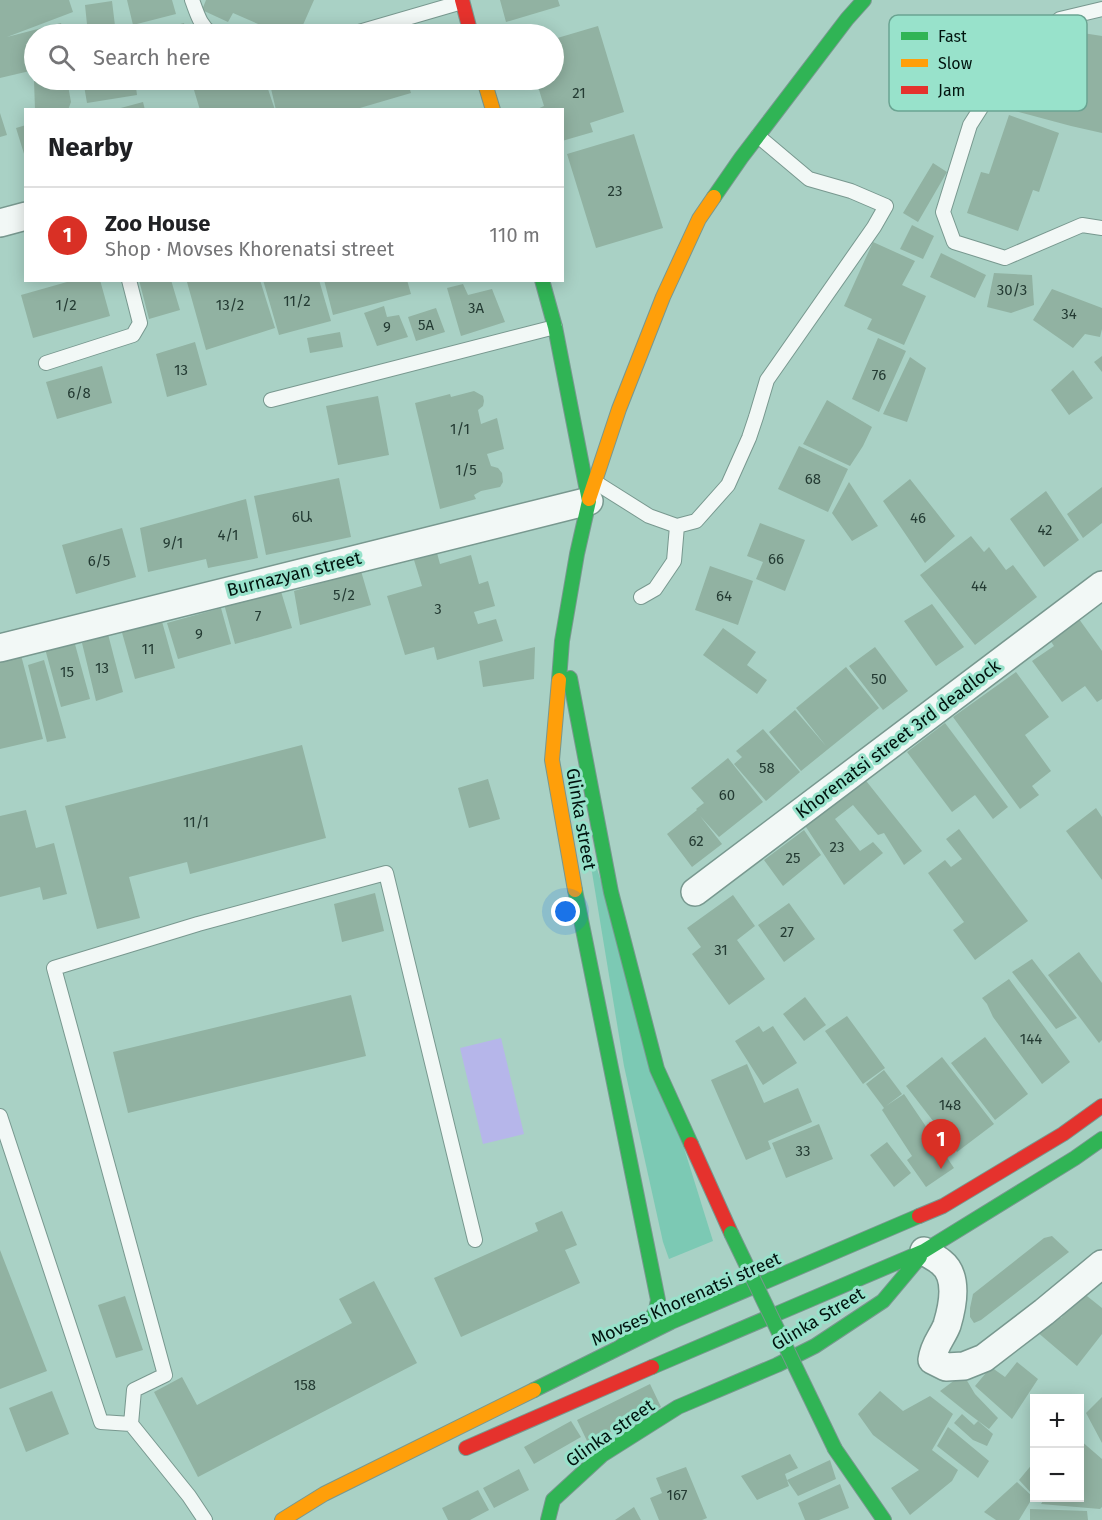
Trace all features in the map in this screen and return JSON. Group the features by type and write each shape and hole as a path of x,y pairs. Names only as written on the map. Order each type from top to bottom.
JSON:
{"main road":[{"path":"592,492 619,410 663,297 699,219 741,158 864,0"},
{"path":"462,1 468,24"},
{"path":"487,90 492,108"},
{"name":"Glinka street","path":"543,282 555,327 592,492 577,554 562,641 552,760 658,1300 656,1314 651,1321 620,1347"},
{"path":"562,641 611,892 657,1070 731,1233 835,1449 884,1520"},
{"name":"Movses Khorenatsi street","path":"454,1454 673,1345 943,1206 1063,1134 1102,1106"},
{"name":"Movses Khorenatsi street","path":"282,1520 324,1494 620,1347 673,1345 924,1251 1102,1139"},
{"name":"Glinka Street","path":"678,1402 777,1365 815,1346 883,1300 924,1251"},
{"name":"Glinka street","path":"548,1520 553,1500 576,1478 602,1455 678,1402"}],"street":[{"path":"0,223 24,217"},
{"name":"Burnazyan street","path":"0,648 592,492"},
{"name":"Khorenatsi street 3rd deadlock","path":"695,892 1102,585"},
{"path":"924,1251 942,1263 951,1274 954,1294 946,1325 933,1350 932,1360 946,1367 964,1366 984,1358 1102,1264"}],"lane":[{"path":"192,0 202,24"},
{"path":"385,24 462,1"},
{"path":"1077,15 1102,9"},
{"path":"979,111 970,125 943,212 954,242 1005,258 1082,225 1102,228"},
{"path":"592,492 677,526 696,521 728,485 756,417 767,380 886,206 851,191 809,179 758,136"},
{"path":"46,363 133,335 140,322 130,282"},
{"path":"271,400 555,327"},
{"path":"641,597 655,589 674,561 677,526"},
{"path":"205,1520 189,1496 131,1424 134,1390 165,1374 54,968 198,924 386,873 475,1240"},
{"path":"0,1116 101,1422 131,1424"}],"green space":[{"path":"585,830 713,1241 669,1259 663,1242 624,1066"}],"water":[{"path":"501,1038 524,1134 483,1144 460,1048"}],"building":[{"path":"0,0 69,0 73,12 41,24 24,24 24,31 7,37 24,33 24,72 0,78"},
{"path":"127,0 172,0 176,14 133,24"},
{"path":"206,0 314,0 303,24 258,24 233,13 228,22 202,10"},
{"path":"500,0 558,0 560,6 506,22"},
{"path":"112,1 115,24 87,24 85,5"},
{"path":"598,26 624,112 590,123 593,132 564,140 564,108 540,108 544,106 539,90 564,90 564,36"},
{"path":"1087,34 1102,36 1102,133 1015,111 1087,111"},
{"path":"34,90 69,90 71,102 69,108 35,108"},
{"path":"85,90 136,90 137,95 87,103"},
{"path":"194,90 268,90 274,108 199,108"},
{"path":"271,90 410,90 411,93 360,108 276,108"},
{"path":"143,102 144,108 121,108"},
{"path":"0,113 7,135 0,137"},
{"path":"1009,115 1059,133 1039,192 1033,190 1018,231 967,213 981,172 989,174"},
{"path":"24,126 24,154 16,128"},
{"path":"634,134 663,228 596,248 567,154"},
{"path":"933,163 947,172 918,222 903,213"},
{"path":"912,225 934,236 923,259 900,249"},
{"path":"873,242 915,261 902,285 926,296 904,345 867,329 872,319 844,306"},
{"path":"941,253 986,275 975,298 930,277"},
{"path":"994,273 1032,275 1034,305 1011,313 987,307"},
{"path":"67,282 101,282 110,316 33,338 21,295"},
{"path":"140,282 172,282 180,310 149,319"},
{"path":"187,282 261,282 275,328 206,350"},
{"path":"264,282 320,282 331,321 279,335"},
{"path":"325,282 408,282 411,294 333,315"},
{"path":"463,284 468,295 492,289 505,322 461,336 447,288"},
{"path":"1052,289 1102,308 1100,337 1085,334 1073,348 1033,320"},
{"path":"384,306 387,317 399,315 408,337 377,346 364,313"},
{"path":"436,308 445,332 416,341 408,317"},
{"path":"340,332 343,347 310,353 307,338"},
{"path":"878,338 906,351 879,412 852,399"},
{"path":"195,342 207,385 167,397 156,354"},
{"path":"1102,356 1102,372 1094,362"},
{"path":"910,357 926,368 907,422 883,414"},
{"path":"102,366 112,403 57,419 46,382"},
{"path":"1073,370 1093,398 1069,415 1051,390"},
{"path":"474,391 483,396 483,406 478,410 481,424 497,418 504,449 487,454 491,466 498,468 502,473 503,482 500,487 474,495 476,499 440,509 415,403 450,394 451,397"},
{"path":"378,396 389,455 338,465 326,406"},
{"path":"827,400 872,427 850,466 803,444"},
{"path":"799,446 848,469 828,512 778,489"},
{"path":"339,478 351,537 266,555 254,496"},
{"path":"910,479 955,536 925,563 883,501"},
{"path":"849,482 878,526 852,541 832,513"},
{"path":"1102,487 1102,523 1083,538 1067,514"},
{"path":"1046,491 1079,540 1044,567 1010,519"},
{"path":"246,499 258,558 208,568 206,559 148,572 140,528"},
{"path":"760,523 805,540 785,591 756,579 763,562 747,556"},
{"path":"122,528 136,577 76,594 62,545"},
{"path":"971,536 984,552 989,547 1006,570 1013,565 1037,597 975,645 920,575"},
{"path":"437,553 440,564 471,555 479,584 488,581 495,606 474,612 478,624 496,619 503,641 437,660 434,647 405,655 387,596 422,586 414,560"},
{"path":"710,566 753,581 738,625 695,610"},
{"path":"361,571 371,605 300,625 294,591"},
{"path":"280,588 292,628 235,644 224,604"},
{"path":"932,604 964,647 936,666 904,621"},
{"path":"221,608 231,644 178,659 167,623"},
{"path":"161,618 175,668 135,679 121,629"},
{"path":"1079,619 1102,651 1102,699 1097,702 1085,686 1062,702 1032,661 1054,646 1050,640"},
{"path":"723,628 756,652 747,665 767,680 757,694 703,655"},
{"path":"108,634 123,692 96,701 82,643"},
{"path":"73,637 90,699 61,707 44,645"},
{"path":"535,647 534,679 483,687 479,661"},
{"path":"875,647 908,691 883,710 849,666"},
{"path":"21,655 43,739 0,749 0,661"},
{"path":"44,660 66,738 47,742 28,665"},
{"path":"846,667 879,708 801,771 769,732 795,710 826,746 796,708"},
{"path":"1016,672 1049,717 1025,735 1051,771 1032,786 1039,795 1020,809 953,717"},
{"path":"945,723 1008,807 993,819 975,795 952,812 907,752"},
{"path":"763,729 800,772 766,801 734,764 742,757 736,751"},
{"path":"302,745 326,838 190,874 187,862 129,877 140,918 97,929 65,806"},
{"path":"728,758 763,802 719,837 700,816 722,844 692,867 667,834 704,803 691,788"},
{"path":"863,777 922,851 904,865 884,833 878,835 853,805 835,819 860,851 873,842 883,853 844,885 804,824"},
{"path":"488,779 500,819 469,828 458,788"},
{"path":"1096,808 1102,817 1102,880 1066,831"},
{"path":"26,810 36,848 54,843 67,894 43,900 40,887 0,897 0,816"},
{"path":"959,829 1028,921 975,960 953,930 964,922 928,873 945,860 951,867 962,859 946,839"},
{"path":"804,830 821,855 783,886 764,860"},
{"path":"375,893 384,931 342,942 334,904"},
{"path":"733,895 755,926 737,940 765,979 729,1005 692,954 701,947 687,928"},
{"path":"789,903 815,939 784,962 758,925"},
{"path":"1079,952 1102,983 1102,1040 1099,1043 1048,975"},
{"path":"1032,959 1077,1018 1056,1029 1012,972"},
{"path":"1009,979 1070,1062 1042,1084 993,1017 982,998"},
{"path":"351,995 366,1056 128,1113 113,1052"},
{"path":"805,997 826,1025 804,1041 783,1014"},
{"path":"847,1016 885,1068 863,1084 825,1031"},
{"path":"759,1026 763,1032 773,1026 797,1063 763,1085 735,1041"},
{"path":"985,1037 1028,1094 995,1120 951,1063"},
{"path":"942,1057 994,1124 957,1152 906,1086"},
{"path":"747,1064 764,1103 798,1088 812,1122 768,1141 771,1149 746,1160 711,1080"},
{"path":"884,1070 902,1094 886,1106 904,1094 954,1168 926,1187 907,1160 912,1156 882,1110 884,1108 866,1084"},
{"path":"819,1124 833,1159 786,1178 772,1143"},
{"path":"887,1142 911,1173 894,1187 870,1155"},
{"path":"562,1211 577,1245 565,1250 580,1283 461,1337 434,1278 538,1231 535,1223"},
{"path":"1052,1236 1069,1252 974,1323 970,1317 973,1294 1044,1238"},
{"path":"0,1250 47,1371 0,1389"},
{"path":"374,1281 417,1363 198,1477 154,1392 182,1377 197,1405 352,1323 339,1299"},
{"path":"1082,1292 1102,1308 1102,1334 1077,1366 1036,1331 1049,1314 1061,1318"},
{"path":"125,1296 143,1350 116,1358 98,1305"},
{"path":"1017,1362 1038,1379 1012,1419 975,1386 991,1367 1005,1377"},
{"path":"963,1374 975,1394 998,1418 989,1429 940,1391"},
{"path":"650,1384 661,1407 588,1443 577,1420"},
{"path":"52,1391 69,1434 26,1452 9,1408"},
{"path":"880,1391 903,1411 930,1396 953,1414 932,1450 958,1470 952,1481 910,1515 891,1488 919,1470 873,1435 858,1414"},
{"path":"1102,1397 1102,1443 1086,1413"},
{"path":"962,1414 974,1425 978,1421 993,1434 987,1446 973,1440 954,1423"},
{"path":"571,1421 581,1437 534,1464 524,1447"},
{"path":"948,1427 989,1461 978,1478 937,1446"},
{"path":"1084,1443 1102,1459 1102,1507 1100,1509 1041,1504 1042,1502 1084,1502"},
{"path":"790,1454 798,1468 785,1474 789,1486 757,1500 741,1476"},
{"path":"830,1460 836,1479 798,1496 787,1480"},
{"path":"686,1467 707,1518 659,1520 650,1498 662,1493 656,1478"},
{"path":"1030,1467 1030,1492 1019,1480"},
{"path":"519,1469 529,1490 494,1508 483,1488"},
{"path":"1017,1482 1030,1494 1030,1502 1019,1520 996,1520 984,1512"},
{"path":"840,1484 849,1508 819,1520 805,1520 798,1503"},
{"path":"478,1490 489,1510 470,1520 448,1520 442,1508"},
{"path":"634,1507 641,1520 615,1520"},
{"path":"1030,1509 1087,1511 1088,1520 1030,1520"}],"traffic: fast":[{"path":"714,197 741,158 864,0"},
{"path":"543,282 555,327 589,501 562,641 559,680"},
{"path":"570,678 611,892 657,1069 691,1144"},
{"path":"575,890 658,1300 649,1322 620,1347"},
{"path":"652,1367 924,1251 1102,1139"},
{"path":"534,1390 671,1322 919,1216"},
{"path":"731,1233 835,1449"},
{"path":"548,1520 553,1500 602,1455 678,1407 777,1365 815,1346 883,1301 920,1257"},
{"path":"835,1449 884,1520"}],"traffic: slow":[{"path":"487,90 492,108"},
{"path":"589,499 619,409 663,297 699,219 714,197"},
{"path":"559,680 552,760 575,890"},
{"path":"282,1520 324,1494 534,1390"}],"traffic: jam":[{"path":"462,0 468,24"},
{"path":"919,1216 943,1206 1063,1134 1102,1106"},
{"path":"691,1144 731,1233"},
{"path":"466,1448 652,1367"}],"place":[{"name":"Zoo House","path":"941,1169"}]}
